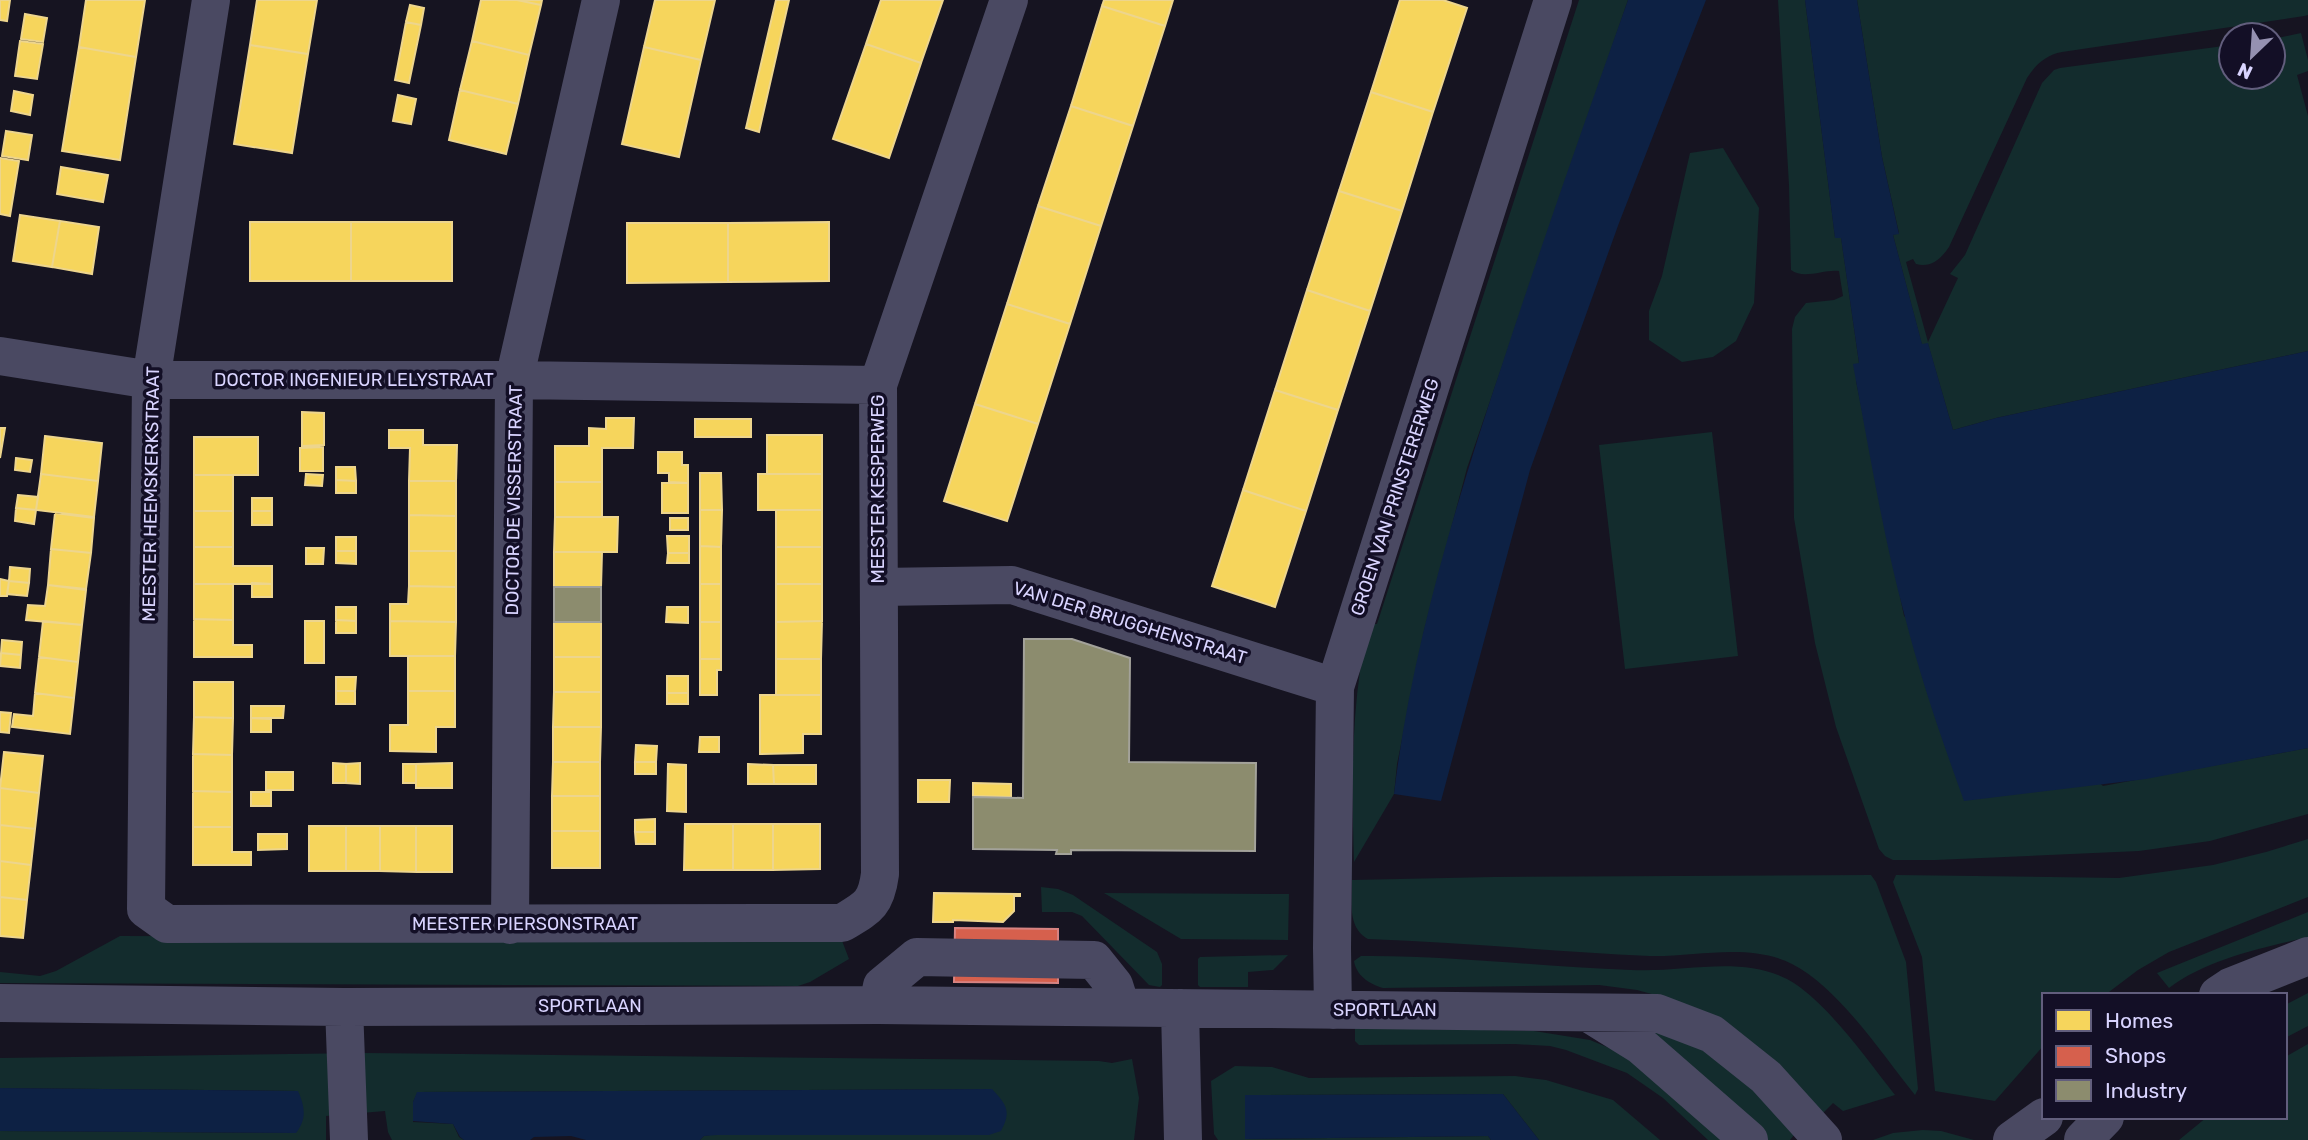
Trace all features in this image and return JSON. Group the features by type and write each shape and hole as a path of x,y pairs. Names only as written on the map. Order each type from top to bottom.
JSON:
{"street":[{"name":"MEESTER HEEMSKERKSTRAAT","path":"146,909 151,380 211,0"},
{"name":"DOCTOR DE VISSERSTRAAT","path":"510,925 514,380 601,0"},
{"name":"MEESTER KESPERWEG","path":"880,874 878,385 1009,0"},
{"name":"GROEN VAN PRINSTERERWEG","path":"1333,1010 1335,687 1553,0"},
{"name":"DOCTOR INGENIEUR LELYSTRAAT","path":"0,356 151,380 514,380 878,385"},
{"name":"VAN DER BRUGGHENSTRAAT","path":"879,587 1012,584 1335,687"},
{"name":"MEESTER PIERSONSTRAAT","path":"146,909 167,924 842,923 865,909 878,893 880,874"},
{"path":"2221,993 2308,956"},
{"path":"2285,993 2308,980"},
{"name":"SPORTLAAN","path":"0,1003 344,1007 878,1005 1657,1013 1712,1034 1766,1077 1823,1140"},
{"path":"344,1007 349,1140"},
{"path":"1180,1008 1183,1140"},
{"name":"SPORTLAAN","path":"1590,1014 1640,1045 1749,1140"},
{"path":"2012,1140 2042,1118"},
{"path":"2083,1140 2103,1119"}],"green space":[{"path":"1579,0 1628,0 1467,468 1424,631 1397,764 1394,794 1354,862 1354,743 1357,695 1363,659 1374,624 1377,624"},
{"path":"1778,0 1805,0 1835,237 1841,237 1859,363 1856,381 1904,616 2103,786 2308,748 2308,814 2210,841 2139,851 1893,860 1879,849 1836,727 1815,643 1794,518 1792,329 1795,317 1806,303 1834,300 1843,296 1839,271 1802,274 1791,270"},
{"path":"1857,0 2308,0 2308,15 2304,16 2270,21 2217,21 2217,29 2056,53 2046,58 2027,78 1949,247 1931,264 1916,264 1913,259 1906,262 1928,342 1958,278 1950,274 1965,255 2042,83 2054,70 2217,47 2217,91 2287,91 2287,36 2301,33 2308,60 2308,71 2297,75 2308,116 2308,351 1996,418 1953,430 1928,344 1922,345 1893,235 1899,233 1882,157"},
{"path":"1723,148 1759,208 1754,303 1736,341 1713,357 1682,362 1649,340 1649,311 1662,276 1690,153"},
{"path":"1712,432 1738,656 1625,669 1599,445"},
{"path":"2308,839 2308,897 2169,952 2138,970 2108,993 2042,993 2042,1047 1995,1101 1935,1091 1922,957 1893,882 1896,875 2119,878 2213,865"},
{"path":"1871,875 1906,962 1918,1089 1915,1095 1858,1023 1826,988 1792,964 1775,957 1740,952 1650,956 1368,939 1357,928 1352,905 1352,880"},
{"path":"1041,887 1058,889 1073,895 1157,952 1162,964 1162,985 1149,985 1082,916 1072,912 1042,912"},
{"path":"1104,893 1289,894 1288,940 1181,939"},
{"path":"2308,912 2308,937 2218,962 2200,969 2169,988 2157,973"},
{"path":"120,936 841,938 849,959 798,986 0,983 0,972 40,976 56,971"},
{"path":"1288,955 1273,970 1248,972 1248,987 1198,985 1200,957"},
{"path":"1361,956 1428,957 1631,970 1730,966 1769,972 1787,979 1816,1001 1845,1032 1895,1095 1843,1111 1833,1103 1821,1115 1670,999 1637,990 1599,985 1383,988 1368,981 1357,971 1354,961"},
{"path":"2308,993 2308,1026 2287,1037 2287,1004"},
{"path":"1642,1019 1699,1045 1749,1084 1794,1135 1790,1140 1766,1140 1671,1052"},
{"path":"1355,1028 1534,1031 1590,1040 1636,1059 1734,1140 1708,1140 1663,1098 1627,1073 1566,1050 1550,1046 1515,1044 1359,1045 1355,1041"},
{"path":"2308,1044 2308,1140 2179,1140 2205,1119 2287,1119 2287,1056"},
{"path":"365,1053 1112,1063 1132,1059 1139,1098 1134,1140 700,1140 704,1136 991,1089 418,1092 413,1102 413,1122 453,1124 459,1137 464,1140 392,1140 385,1111 326,1116 326,1140 0,1140 0,1131 296,1133 298,1091 0,1088 0,1058"},
{"path":"1235,1066 1272,1067 1309,1078 1515,1076 1546,1080 1613,1100 1660,1140 1539,1140 1503,1094 1245,1095 1245,1139 1488,1136 1491,1140 1218,1140 1214,1134 1211,1081"},
{"path":"1941,1131 1974,1140 1873,1140 1893,1133"}],"water":[{"path":"1628,0 1706,0 1619,223 1530,470 1441,801 1394,794 1412,686 1452,523 1517,319"},
{"path":"1805,0 1857,0 1882,157 1899,234 1893,235 1922,344 1928,343 1953,430 1996,418 2308,351 2308,748 2146,779 1964,801 1911,640 1878,500 1853,364 1859,363 1841,238 1835,238"},
{"path":"0,1088 298,1091 303,1118 296,1133 0,1131"},
{"path":"992,1089 1004,1104 1007,1113 1001,1131 989,1135 717,1135 704,1136 700,1140 586,1140 571,1136 534,1137 530,1140 464,1140 453,1124 413,1121 413,1102 417,1092"},
{"path":"1503,1094 1539,1140 1491,1140 1488,1136 1245,1139 1245,1095"}],"building: Homes":[{"path":"0,0 10,0 7,21 0,20"},
{"path":"86,0 145,0 136,57 79,47"},
{"path":"257,0 317,0 308,54 250,45"},
{"path":"481,0 517,0 541,5 529,55 472,41"},
{"path":"517,0 542,0 541,5"},
{"path":"655,0 715,0 701,60 644,47"},
{"path":"776,0 789,0 759,132 746,128"},
{"path":"881,0 943,0 921,63 866,44"},
{"path":"1104,0 1173,0 1165,26 1102,6"},
{"path":"1400,0 1443,0 1467,8 1433,112 1371,92"},
{"path":"410,5 424,8 421,25 406,22"},
{"path":"1102,6 1165,26 1133,126 1071,106"},
{"path":"25,14 47,18 43,42 21,39"},
{"path":"406,22 421,25 409,83 395,80"},
{"path":"20,41 43,44 37,79 15,76"},
{"path":"472,41 529,55 518,104 460,90"},
{"path":"866,44 921,63 889,158 833,139"},
{"path":"250,45 308,54 292,153 234,144"},
{"path":"79,47 136,57 120,160 62,151"},
{"path":"644,47 701,60 679,157 622,144"},
{"path":"460,90 518,104 506,154 449,140"},
{"path":"14,91 33,95 30,115 11,111"},
{"path":"1371,92 1433,112 1402,211 1339,191"},
{"path":"398,95 416,99 411,124 393,121"},
{"path":"1071,106 1133,126 1101,226 1038,206"},
{"path":"6,131 32,135 28,160 2,156"},
{"path":"0,158 19,161 10,216 0,214"},
{"path":"61,167 108,175 103,202 57,194"},
{"path":"1339,191 1402,211 1370,311 1307,290"},
{"path":"1038,206 1101,226 1070,324 1007,304"},
{"path":"20,215 60,221 52,267 13,261"},
{"path":"60,221 99,227 92,274 52,267"},
{"path":"250,222 351,222 351,281 250,281"},
{"path":"351,222 452,222 452,281 351,281"},
{"path":"829,222 829,281 728,282 728,223"},
{"path":"627,223 728,223 728,282 627,283"},
{"path":"1307,290 1370,311 1338,410 1275,390"},
{"path":"1007,304 1070,324 1038,424 975,404"},
{"path":"1275,390 1338,410 1306,511 1243,490"},
{"path":"975,404 1038,424 1007,521 944,501"},
{"path":"302,412 324,413 324,445 302,446"},
{"path":"606,418 634,418 633,448 602,448 602,482 555,482 555,446 589,446 589,428 606,429"},
{"path":"695,419 751,419 751,437 695,437"},
{"path":"0,428 5,428 0,458"},
{"path":"389,430 423,430 423,445 457,445 456,481 409,481 410,448 389,448"},
{"path":"767,435 822,435 822,474 767,474"},
{"path":"45,436 102,443 98,481 41,474"},
{"path":"194,437 258,437 258,475 194,475"},
{"path":"323,447 323,471 300,471 300,448"},
{"path":"658,452 682,452 682,465 688,465 688,483 669,482 669,473 658,473"},
{"path":"16,458 32,460 30,472 15,470"},
{"path":"336,467 355,467 356,481 336,480"},
{"path":"700,473 721,473 722,510 700,510"},
{"path":"41,474 98,481 94,517 36,510"},
{"path":"306,474 323,475 322,486 305,485"},
{"path":"758,474 822,474 822,510 758,510"},
{"path":"194,475 233,475 233,511 194,511"},
{"path":"336,480 356,481 356,493 336,493"},
{"path":"409,481 456,481 456,516 409,515"},
{"path":"555,482 602,482 602,517 555,517"},
{"path":"662,483 688,483 688,513 662,513"},
{"path":"1243,490 1306,511 1275,607 1212,586"},
{"path":"18,495 38,497 36,510 16,508"},
{"path":"252,498 272,498 272,511 252,511"},
{"path":"16,508 36,510 34,524 15,521"},
{"path":"700,510 722,510 721,547 700,546"},
{"path":"776,510 822,510 822,547 776,547"},
{"path":"194,511 233,511 233,547 194,547"},
{"path":"252,511 272,511 272,525 252,525"},
{"path":"55,513 94,518 91,553 51,549"},
{"path":"409,515 456,516 456,551 409,551"},
{"path":"555,517 618,517 617,552 554,552"},
{"path":"670,518 688,518 688,530 670,530"},
{"path":"667,536 689,536 689,553 668,553"},
{"path":"336,537 356,537 356,551 336,551"},
{"path":"700,546 721,547 721,584 700,584"},
{"path":"194,547 233,547 233,566 272,566 272,584 194,584"},
{"path":"776,547 822,547 822,584 776,584"},
{"path":"306,548 324,548 323,564 306,564"},
{"path":"51,549 91,553 86,589 48,585"},
{"path":"336,551 356,551 356,564 336,563"},
{"path":"409,551 456,551 456,587 409,586"},
{"path":"554,552 602,552 601,587 554,587"},
{"path":"668,553 689,553 689,563 667,563"},
{"path":"10,567 30,569 29,583 9,581"},
{"path":"0,579 9,581 7,596 0,596"},
{"path":"9,581 29,583 27,596 7,594"},
{"path":"252,583 272,584 272,597 252,597"},
{"path":"194,584 233,584 233,620 194,619"},
{"path":"700,584 721,584 721,622 700,622"},
{"path":"776,584 822,584 822,621 776,622"},
{"path":"48,585 86,590 82,625 26,620 28,605 45,606"},
{"path":"409,586 456,587 456,622 390,621 390,604 408,604"},
{"path":"336,607 356,607 356,621 336,620"},
{"path":"667,607 688,607 688,623 666,622"},
{"path":"194,619 233,620 233,645 252,645 252,657 194,657"},
{"path":"336,620 356,621 356,633 336,633"},
{"path":"43,621 82,625 78,662 39,657"},
{"path":"305,621 324,621 324,663 305,663"},
{"path":"390,621 456,622 455,656 390,656"},
{"path":"822,621 821,659 776,659 776,622"},
{"path":"554,622 601,622 601,657 554,657"},
{"path":"700,622 721,622 721,659 700,659"},
{"path":"2,640 22,642 21,655 1,653"},
{"path":"1,653 21,655 20,668 0,666"},
{"path":"408,656 455,656 455,691 408,691"},
{"path":"39,657 78,662 74,698 35,693"},
{"path":"554,657 601,657 601,692 554,692"},
{"path":"700,659 721,659 721,670 717,670 717,695 700,695"},
{"path":"776,659 821,659 821,695 776,695"},
{"path":"667,676 688,676 688,693 667,693"},
{"path":"336,677 356,677 355,691 336,691"},
{"path":"194,682 233,682 233,718 194,717"},
{"path":"336,691 355,691 355,704 336,704"},
{"path":"408,691 455,691 455,727 436,727 436,752 390,751 390,725 408,725"},
{"path":"554,692 601,692 601,727 553,727"},
{"path":"35,693 74,698 70,734 12,727 14,714 33,716"},
{"path":"667,693 688,693 688,704 667,704"},
{"path":"760,695 821,695 821,734 803,734 803,753 760,754"},
{"path":"251,706 284,706 283,718 251,718"},
{"path":"0,712 11,713 9,733 0,732"},
{"path":"194,717 233,718 232,755 193,754"},
{"path":"251,718 271,719 271,732 251,732"},
{"path":"553,727 601,727 600,762 553,762"},
{"path":"700,737 719,737 719,752 699,752"},
{"path":"636,745 657,746 656,762 635,762"},
{"path":"4,752 43,756 39,793 0,788"},
{"path":"193,754 232,755 232,792 193,791"},
{"path":"553,762 600,762 600,796 552,796"},
{"path":"635,762 656,762 656,774 635,774"},
{"path":"333,763 346,764 346,783 333,783"},
{"path":"360,763 360,784 346,783 346,764"},
{"path":"452,763 452,788 416,788 416,764"},
{"path":"403,764 416,764 416,783 403,783"},
{"path":"668,764 686,765 686,812 667,811"},
{"path":"748,764 773,765 774,784 748,784"},
{"path":"773,765 816,765 816,784 774,784"},
{"path":"266,772 293,772 293,790 266,790"},
{"path":"918,780 950,780 949,802 918,802"},
{"path":"973,783 1011,784 1011,797 973,796"},
{"path":"0,788 39,793 35,829 0,825"},
{"path":"193,791 232,792 232,827 193,827"},
{"path":"251,792 271,792 271,806 251,806"},
{"path":"552,796 600,796 600,831 552,831"},
{"path":"655,819 655,832 635,832 635,820"},
{"path":"685,824 733,824 733,870 684,870"},
{"path":"733,824 773,824 773,870 733,870"},
{"path":"773,824 820,824 820,869 773,870"},
{"path":"0,825 35,829 31,865 0,861"},
{"path":"309,826 346,826 346,871 309,871"},
{"path":"346,826 380,826 380,871 346,871"},
{"path":"380,826 416,826 416,872 380,871"},
{"path":"416,826 452,826 452,872 416,872"},
{"path":"193,827 232,827 232,852 251,852 251,865 193,865"},
{"path":"552,831 600,831 600,868 552,868"},
{"path":"635,832 655,832 655,844 636,844"},
{"path":"258,834 287,834 287,849 258,850"},
{"path":"0,861 31,865 27,900 0,897"},
{"path":"934,893 1020,896 1014,896 1014,911 1003,922 933,922"},
{"path":"0,897 27,900 23,938 0,936"}],"building: Shops":[{"path":"955,928 1058,929 1058,983 954,982"}],"building: Industry":[{"path":"554,587 601,587 601,622 554,622"},
{"path":"1024,639 1072,639 1130,658 1129,762 1256,763 1255,851 1071,850 1071,854 1056,854 1057,850 973,849 973,797 1023,798"}]}
